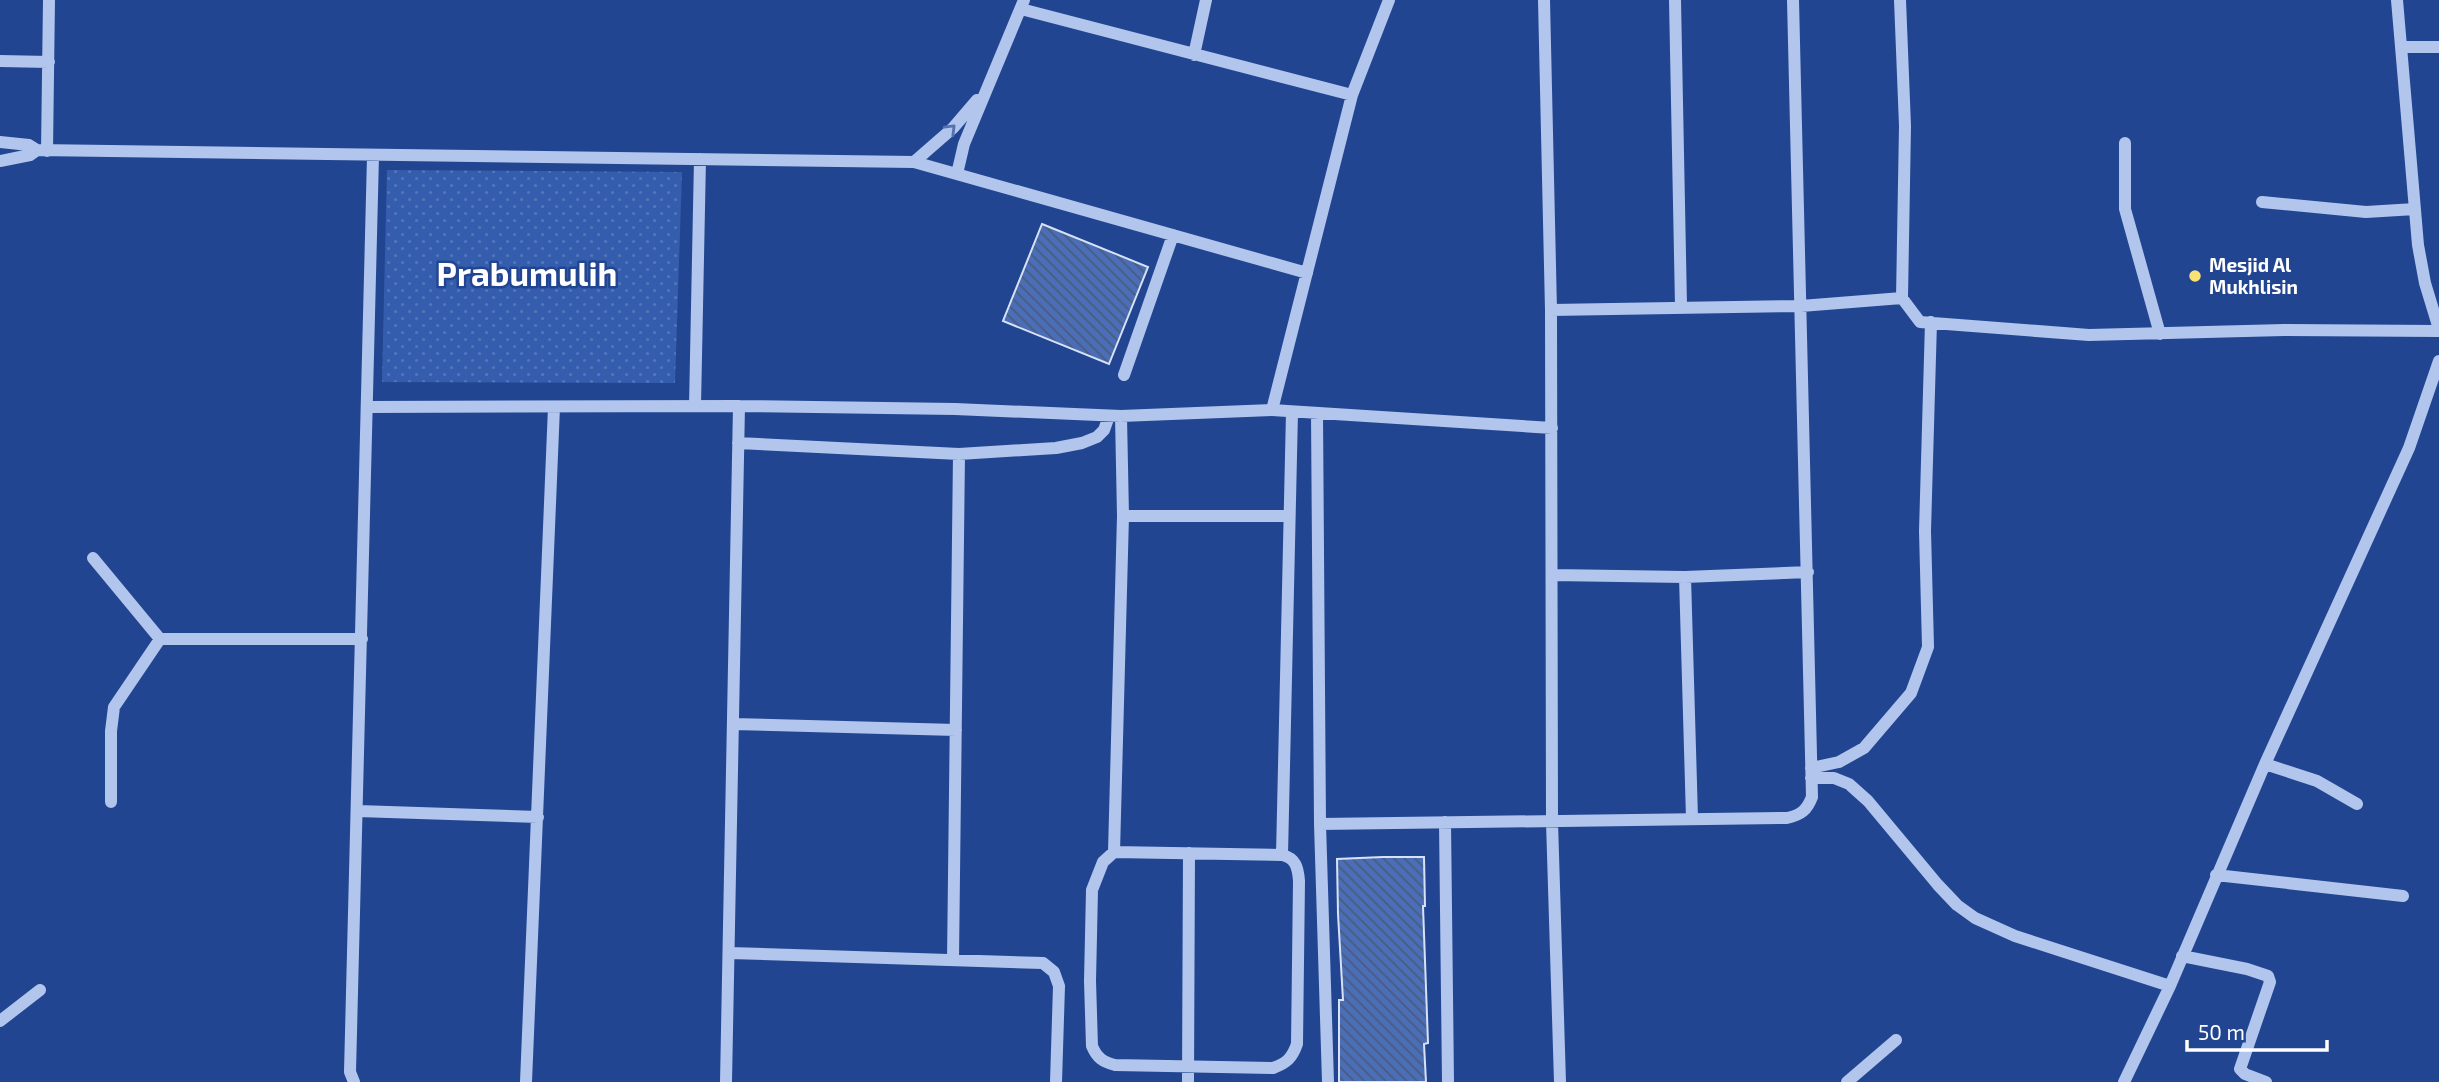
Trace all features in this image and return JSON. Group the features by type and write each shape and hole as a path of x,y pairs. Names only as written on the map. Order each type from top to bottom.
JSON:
{"street":[{"path":"42,151 49,62 49,0"},
{"path":"1194,55 1206,0"},
{"path":"1272,410 1352,94 1389,0"},
{"path":"1544,0 1551,310 1552,822 1560,1082"},
{"path":"1675,0 1681,306"},
{"path":"1320,824 1794,817 1808,807 1812,797 1808,572 1793,0"},
{"path":"1900,0 1905,126 1902,298 1920,322 2089,335 2284,330 2439,330 2425,283 2415,209 2397,0"},
{"path":"957,174 964,144 984,92 1023,5 1194,55 1352,94"},
{"path":"2401,47 2439,47"},
{"path":"0,61 49,62"},
{"path":"914,162 953,128 984,92"},
{"path":"0,142 29,145 42,151"},
{"path":"2125,143 2125,209 2160,334"},
{"path":"0,161 42,151 914,162 1307,273"},
{"path":"354,1082 350,1072 373,156"},
{"path":"695,406 700,159"},
{"path":"2262,202 2366,212 2415,209"},
{"path":"1124,375 1173,235"},
{"path":"1551,310 1801,306 1902,298"},
{"path":"1811,773 1864,748 1911,693 1928,648 1925,531 1931,322"},
{"path":"2124,1082 2170,986 2265,764 2409,448 2439,361"},
{"path":"367,407 739,406 955,409 1115,416 1272,410 1552,428"},
{"path":"726,1082 739,406"},
{"path":"526,1082 554,407"},
{"path":"1282,855 1292,412"},
{"path":"1317,414 1320,824 1328,1082"},
{"path":"738,443 959,454 1056,448 1082,443 1097,436 1115,416"},
{"path":"1114,852 1123,516 1115,416"},
{"path":"953,960 959,454"},
{"path":"1123,516 1289,516"},
{"path":"93,558 160,639"},
{"path":"1553,575 1685,577 1808,572"},
{"path":"1685,577 1692,818"},
{"path":"160,639 362,639"},
{"path":"111,802 111,731 114,707 160,639"},
{"path":"733,723 956,730"},
{"path":"2265,764 2316,781 2357,804"},
{"path":"1811,773 1849,784 1868,801 1938,886 1975,918 2015,936 2170,986"},
{"path":"358,811 538,817"},
{"path":"1445,822 1447,1082"},
{"path":"1114,852 1189,853 1282,855 1289,857 1298,870 1297,1044 1286,1064 1273,1068 1115,1065 1105,1063 1096,1055 1092,1046 1090,981 1092,890 1103,862 1114,852"},
{"path":"1188,1082 1189,853"},
{"path":"2216,875 2403,896"},
{"path":"730,953 1043,963 1054,972 1059,986 1056,1082"},
{"path":"2182,956 2247,969 2265,974 2269,978 2269,986 2240,1069 2245,1074 2266,1082"},
{"path":"0,1021 40,990"},
{"path":"1847,1082 1896,1040"}],"shaded area":[{"path":"387,170 682,172 675,383 382,382"}],"building":[{"path":"1042,224 1148,267 1109,364 1003,321"},
{"path":"1424,857 1428,1043 1424,1044 1426,1082 1339,1082 1339,1000 1343,1000 1337,859"}],"place":[{"name":"Mesjid Al Mukhlisin","path":"2195,276"}],"district":[{"name":"Prabumulih","path":"527,274"}]}
